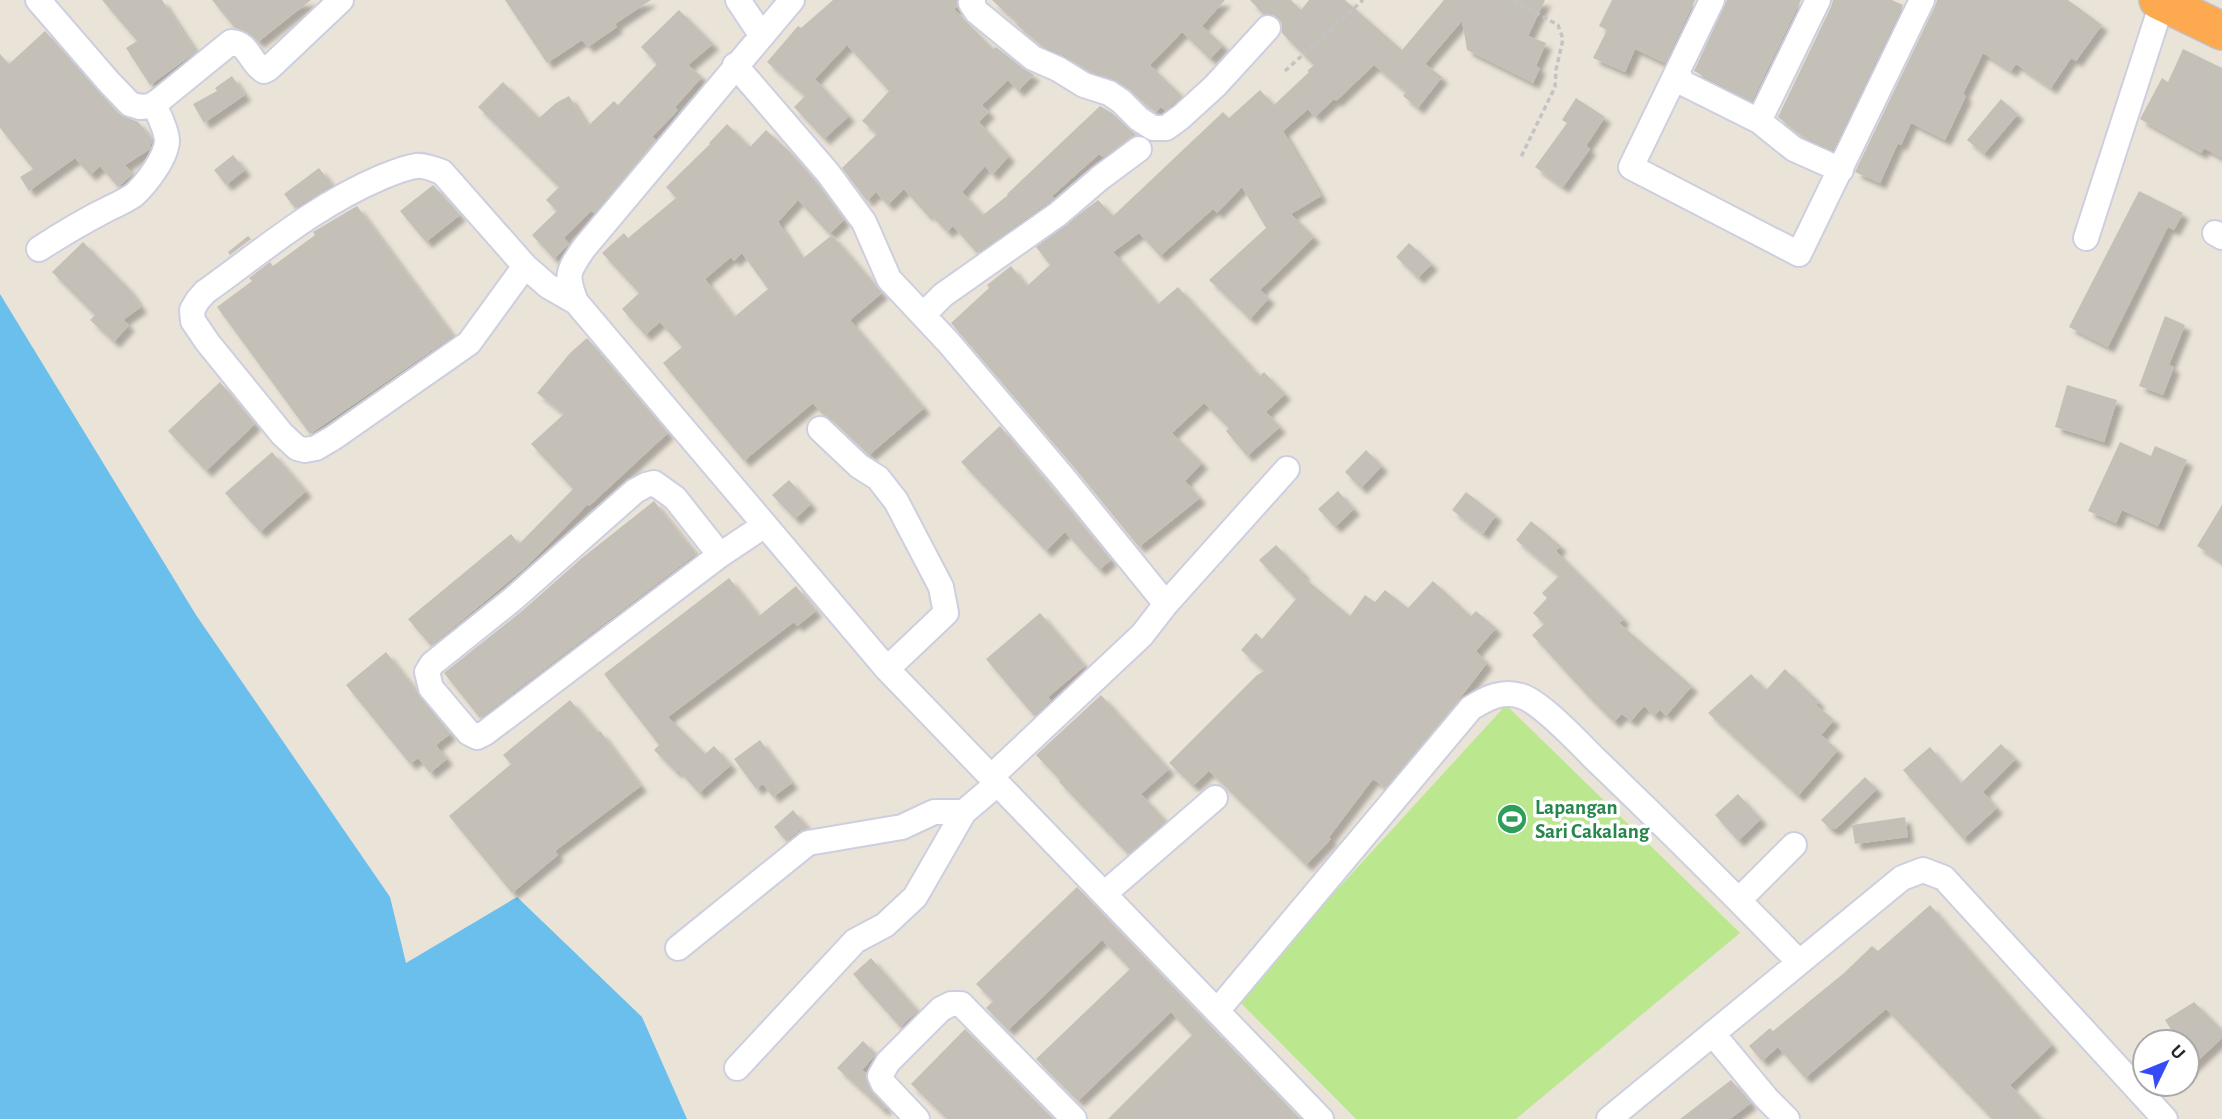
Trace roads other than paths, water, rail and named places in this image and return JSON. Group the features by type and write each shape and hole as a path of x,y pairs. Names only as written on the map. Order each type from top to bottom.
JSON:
{"highway":[{"path":"2161,1 2222,31"}],"street":[{"path":"38,0 108,81 130,104 140,107 154,104 231,42 245,47 259,69 268,69 341,0"},
{"path":"738,0 762,36"},
{"path":"792,0 584,248 570,268 569,284 576,302 887,669 1321,1119"},
{"path":"973,0 971,3 977,12 1033,58 1084,85 1109,93 1153,128 1166,128 1181,117 1215,86 1268,28"},
{"path":"1712,0 1631,167 1799,254 1922,0"},
{"path":"1759,121 1818,0"},
{"path":"2085,238 2161,1"},
{"path":"735,65 835,183 864,222 889,279 1062,476 1166,604"},
{"path":"1678,74 1683,83 1759,121 1794,149 1841,170"},
{"path":"39,249 126,200 151,173 165,151 167,138 154,104"},
{"path":"923,315 943,295 1058,215 1100,178 1139,149"},
{"path":"525,266 470,343 333,438 316,448 305,450 297,448 282,434 208,343 193,320 192,310 205,292 333,201 375,180 417,166 442,172 525,266 548,286 576,302"},
{"path":"820,429 859,466 878,478 896,501 941,587 946,613 887,669"},
{"path":"737,1068 855,941 885,925 915,897 964,812 1142,635 1166,604 1287,469"},
{"path":"720,555 675,498 653,484 646,485 635,491 513,599 432,664 427,678 440,700 469,733 477,737 720,555 765,525"},
{"path":"1217,1012 1471,708 1491,696 1508,693 1524,696 1546,713 1685,845 1799,962"},
{"path":"1104,894 1215,798"},
{"path":"678,948 808,843 902,827 934,812 964,812"},
{"path":"1739,901 1794,845"},
{"path":"1609,1119 1902,878 1923,870 1944,878 2165,1119"},
{"path":"916,1119 883,1083 880,1076 888,1062 941,1009 951,1004 961,1004 1074,1119"},
{"path":"1713,1034 1787,1119"}],"water":[{"path":"0,294 196,615 390,897 406,963 517,897 642,1017 687,1119 0,1119"}],"place":[{"name":"Lapangan Sari Cakalang","path":"1512,819"}]}
